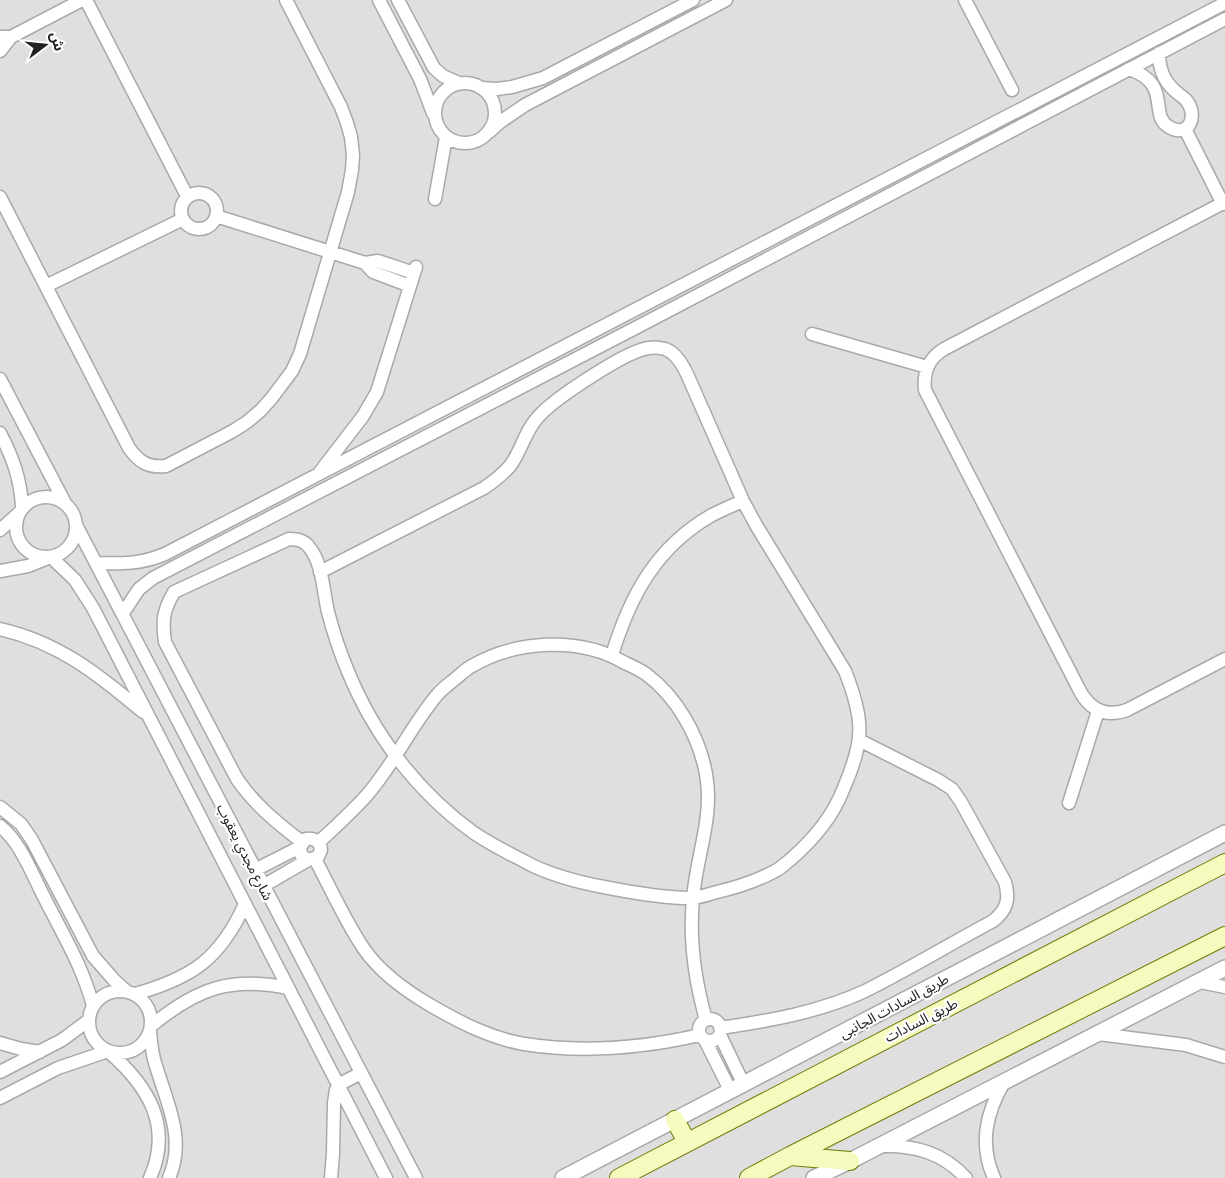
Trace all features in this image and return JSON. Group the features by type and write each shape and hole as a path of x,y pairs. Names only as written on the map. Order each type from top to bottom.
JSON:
{"main road":[{"name":"طريق السادات","path":"618,1178 1225,864"},
{"path":"749,1178 1225,936"},
{"path":"675,1120 687,1142"},
{"path":"790,1156 850,1161"}],"street":[{"path":"0,51 5,37 84,0 188,196"},
{"path":"0,197 130,448 140,462 157,467 166,466 247,422 260,411 279,389 292,371 300,354 331,253 350,182 353,155 351,137 341,107 286,0"},
{"path":"379,0 425,88 440,132 453,142 469,144 483,138 500,122 525,105 726,0"},
{"path":"398,0 434,68 443,76 458,83 474,84 481,88 492,100 495,108 493,125 489,132"},
{"path":"965,0 1012,90"},
{"path":"481,88 497,89 512,87 543,78 687,3 689,20"},
{"path":"96,563 139,563 165,554 1225,3"},
{"path":"123,613 139,589 153,578 1225,19"},
{"path":"1129,68 1147,77 1153,84 1157,93 1160,115 1165,124 1171,129 1185,129 1190,124 1192,117 1191,109 1183,97 1170,87 1161,71 1159,53"},
{"path":"434,117 436,102 440,95 458,83"},
{"path":"1157,93 1170,87"},
{"path":"1185,129 1224,203 936,354 925,374 925,390 1086,701 1098,711 1118,713 1225,659"},
{"path":"435,199 446,137"},
{"path":"198,192 209,196 216,205 216,216 209,226 197,229 191,228 183,219 180,210 188,196 198,192"},
{"path":"216,216 365,263 378,261 415,270 374,397 363,416 317,476"},
{"path":"46,286 183,219"},
{"path":"365,263 373,272 410,286"},
{"path":"635,310 643,324"},
{"path":"812,334 927,368"},
{"path":"320,572 484,488 499,478 510,465 527,432 537,417 550,404 565,393 634,353 649,348 666,349 679,359 756,525 845,671 855,697 859,720 859,740 855,761 839,800 814,838 779,869 738,887 693,898 636,894 579,882 525,862 475,834 430,797 396,756 371,720 353,685 339,648 314,553 308,544 299,539 289,539 174,592 166,606 162,624 165,642 237,779 250,798 301,844 301,855 311,859 364,949 383,971 416,997 456,1020 486,1033 523,1044 566,1048 620,1048 703,1037 712,1041 720,1032 807,1011 835,1003 864,991 993,921 1002,914 1007,904 1008,893 1005,882 957,795 938,780 859,740"},
{"path":"0,379 65,503 73,513 76,525 76,534 72,543 67,550 59,555 28,566 0,571"},
{"path":"0,433 19,476 20,510 16,520 16,534 23,547 35,556 50,558"},
{"path":"0,530 29,502 38,498 47,497 65,503"},
{"path":"612,655 622,623 637,591 657,562 682,536 711,516 743,500"},
{"name":"شارع مجدي يعقوب","path":"76,525 416,1178"},
{"path":"165,554 172,568"},
{"name":"شارع مجدي يعقوب","path":"50,558 75,580 85,593 386,1178"},
{"path":"0,629 29,637 54,647 78,660 149,716"},
{"path":"319,842 367,796 438,693 470,667 508,650 550,644 591,648 612,655 646,675 675,702 695,736 706,774 708,814 693,898 692,936 695,976 706,1020"},
{"path":"1069,803 1098,711"},
{"path":"0,807 21,824 32,840 93,956 100,965 148,1007 151,1016 152,1050 172,1109 176,1131 176,1153 170,1178"},
{"path":"0,826 16,844 83,975 93,1006"},
{"name":"طريق السادات الجانبى","path":"563,1178 1225,833"},
{"path":"254,870 311,838 319,842 321,850 318,857 263,886"},
{"path":"0,1072 76,1031 88,1020 93,1006 104,995 111,992 131,992 160,987 183,977 203,964 221,947 245,904"},
{"path":"83,975 100,965"},
{"path":"814,1178 1225,968"},
{"path":"1200,982 1225,987"},
{"path":"0,1098 58,1068 108,1051 119,1054 138,1048 146,1041 151,1029 171,1010 192,997 215,988 240,983 265,983 288,988"},
{"path":"88,1020 93,1039 133,1075 152,1105 158,1123 159,1144 155,1166 150,1178"},
{"path":"706,1020 715,1021 738,1088"},
{"path":"706,1020 699,1028 703,1037 738,1088"},
{"path":"1098,1034 1186,1046 1225,1057"},
{"path":"0,1043 40,1052"},
{"path":"331,1178 334,1103 338,1085 361,1073"},
{"path":"144,1090 161,1080"},
{"path":"994,1178 987,1153 986,1134 988,1116 1004,1082"},
{"path":"879,1146 900,1145 921,1149 940,1157 957,1168 966,1178"}],"shaded area":[{"path":"0,0 1225,0 1225,1178 0,1178"}]}
